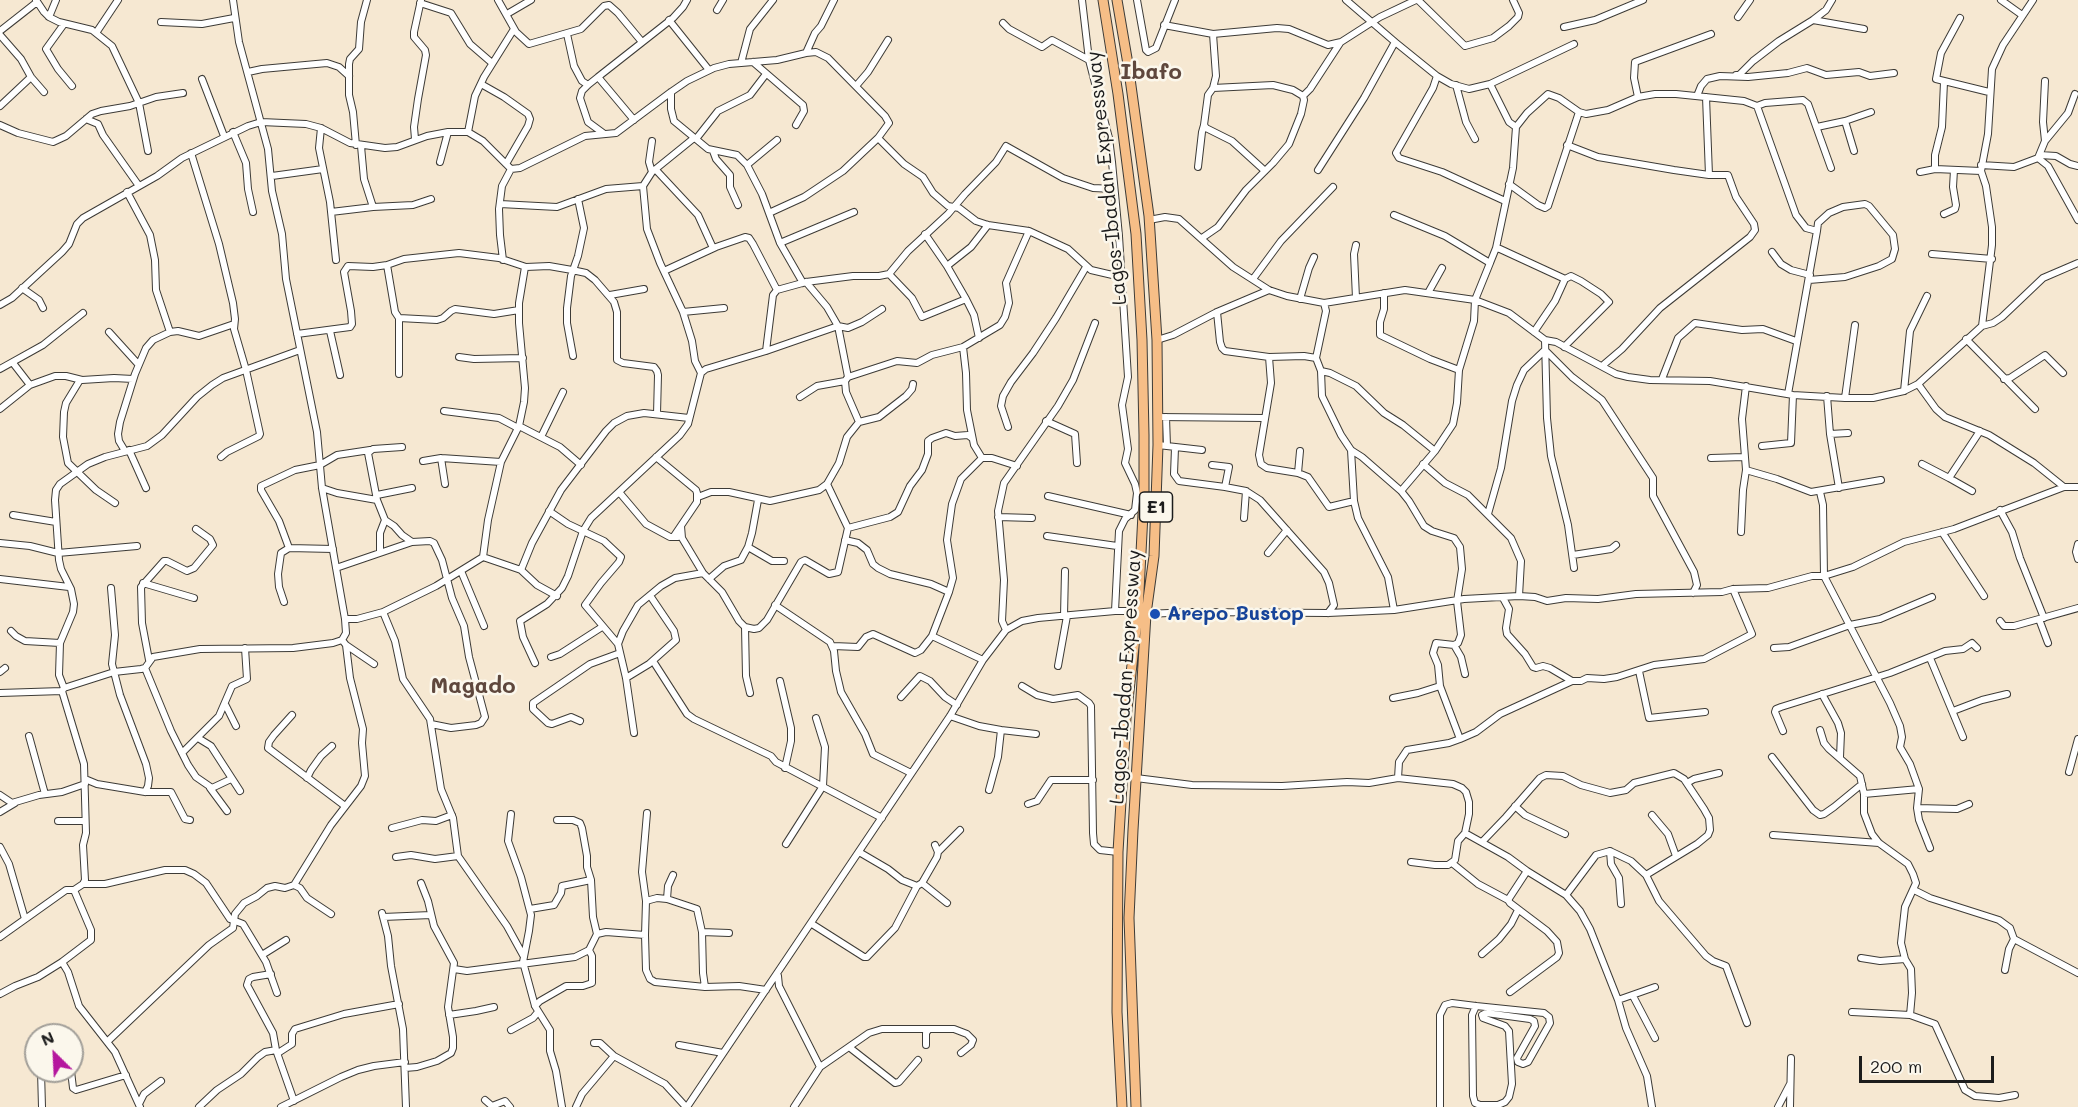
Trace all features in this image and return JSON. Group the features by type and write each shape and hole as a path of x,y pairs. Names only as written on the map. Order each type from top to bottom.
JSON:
{"highway":[{"name":"Lagos-Ibadan Expressway","path":"1103,0 1136,234 1142,340 1144,482 1142,613 1129,918 1136,1107"},
{"name":"Lagos-Ibadan Expressway","path":"1117,0 1149,220 1162,445 1154,556 1142,613 1126,718 1118,852 1117,1012 1122,1107"}],"street":[{"path":"49,17 56,0"},
{"path":"96,33 118,0"},
{"path":"108,1041 209,945 233,928 235,914 242,906 264,889 275,886 288,888 294,885 319,844 361,786 365,776 363,729 344,643 345,619 322,488 313,407 286,279 279,216 272,191 272,176 261,122 234,18 233,0"},
{"path":"367,0 361,22 359,49 350,59 349,64 349,95 364,180 373,207"},
{"path":"498,0 514,28 529,44 581,29 604,6 609,5 642,42"},
{"path":"507,14 531,0"},
{"path":"679,0 683,7"},
{"path":"604,134 588,122 580,98 582,91 669,20 687,0"},
{"path":"717,10 723,0"},
{"path":"741,63 750,29 773,0"},
{"path":"806,53 814,33 821,26 834,0"},
{"path":"1082,0 1089,60 1109,138 1124,298 1128,377 1122,405 1128,449 1125,463 1137,493 1135,510 1121,525 1117,546 1115,611"},
{"path":"1137,0 1148,52 1156,48 1175,0"},
{"path":"1346,0 1437,76 1469,90 1490,84 1574,44"},
{"path":"1164,25 1213,34 1289,29 1328,45 1341,42 1373,21 1417,0 1465,46 1493,38 1509,26 1519,13 1513,0"},
{"path":"1564,27 1595,20 1643,0"},
{"path":"1738,17 1750,0"},
{"path":"1697,96 1707,79 1739,75 1779,40 1826,10 1832,0"},
{"path":"2001,0 2022,15"},
{"path":"1982,326 1992,259 1992,227 1981,168 1988,134 1992,69 1997,56 2033,0"},
{"path":"44,92 31,77 21,58 0,33 37,1 49,17 64,24 92,30 112,46 139,103 148,151"},
{"path":"415,139 414,127 426,55 425,50 414,37 420,2 451,13 470,44 492,63"},
{"path":"161,22 202,24 234,18"},
{"path":"1960,18 1941,53 1936,79 1989,92"},
{"path":"669,20 709,70"},
{"path":"1813,20 1864,29"},
{"path":"1003,23 1009,29 1042,47 1053,40 1089,60"},
{"path":"64,24 46,49 72,86"},
{"path":"468,132 471,112 480,84 514,28"},
{"path":"567,34 574,66 582,81 588,85"},
{"path":"1198,167 1208,95 1213,88 1216,76 1213,34"},
{"path":"1638,97 1634,78 1635,62 1711,34"},
{"path":"856,86 868,72 888,40"},
{"path":"1303,96 1341,42"},
{"path":"1318,170 1364,98 1395,42"},
{"path":"0,305 12,298 69,244 77,224 83,218 191,153 233,132 261,122 306,124 321,128 339,139 359,146 385,148 397,147 415,139 448,132 468,132 483,141 508,167 520,168 585,136 616,133 670,92 709,70 729,64 777,60 816,52 828,58 856,86 888,119 888,126 858,158 834,178 769,213"},
{"path":"753,62 803,105 804,111 796,125"},
{"path":"248,72 327,63 339,67 349,76"},
{"path":"339,67 349,64"},
{"path":"1732,76 1748,77 1788,73 1807,68 1826,75 1859,72 1870,76 1894,73"},
{"path":"701,373 695,361 692,341 683,312 648,229 643,186 654,171 695,139 718,111 750,95 766,74"},
{"path":"1437,76 1433,88 1396,153 1399,158 1442,172 1505,201"},
{"path":"0,106 31,77"},
{"path":"598,77 634,120"},
{"path":"202,79 224,136"},
{"path":"2045,81 2043,122 2045,141"},
{"path":"1935,169 1935,155 1942,127 1944,82"},
{"path":"480,84 504,97 528,114 530,119 502,186 500,235 503,260"},
{"path":"1490,84 1509,122 1516,127"},
{"path":"1213,88 1273,85 1293,90 1303,96"},
{"path":"1456,85 1466,122 1475,139"},
{"path":"670,92 671,109 675,121 713,152 737,155 747,165 780,243 805,283 827,307 838,326 849,399 859,422"},
{"path":"0,125 18,133 53,142 66,136 86,119 101,111 183,93"},
{"path":"1401,491 1435,451 1453,424 1459,370 1474,321 1475,300 1496,248 1513,168 1516,127 1527,113 1548,94 1586,114 1608,110 1638,97 1676,94 1744,101 1757,106 1765,103 1803,100 1808,104 1831,168"},
{"path":"2039,156 2045,141 2068,113 2076,94"},
{"path":"1202,238 1218,226 1246,190 1289,144 1301,114 1303,96"},
{"path":"1706,97 1709,175"},
{"path":"1757,106 1796,215 1806,228 1817,231"},
{"path":"101,111 98,124 103,135 139,186"},
{"path":"1509,184 1545,208 1551,200 1579,112"},
{"path":"1816,127 1845,121 1871,112"},
{"path":"86,119 98,124"},
{"path":"1845,121 1854,151"},
{"path":"1204,125 1232,141 1265,171"},
{"path":"321,128 319,148 332,212 336,260"},
{"path":"233,132 246,163 253,212"},
{"path":"440,162 448,132"},
{"path":"878,138 904,164 923,177 933,193 948,206 959,208 976,221 988,225 1029,231 1068,249 1086,267 1098,273 1121,277"},
{"path":"747,165 777,140"},
{"path":"652,141 649,162 654,171 698,215 713,248"},
{"path":"1567,145 1598,157 1709,175 1728,175 1736,197 1750,215 1755,230 1743,244 1660,308 1622,349 1602,366"},
{"path":"766,351 773,295 777,290 805,283 853,276 889,274 908,250 948,214 1009,146 1063,178 1093,188 1114,189"},
{"path":"713,152 730,175 730,187 738,205"},
{"path":"191,153 219,244 233,303 238,349 246,370 259,436 221,457"},
{"path":"2039,156 2074,206 2078,219"},
{"path":"1920,172 1935,169 2014,166 2039,156 2056,156 2078,166"},
{"path":"272,176 323,169"},
{"path":"1944,214 1955,209 1956,206 1953,187 1954,170"},
{"path":"500,204 557,207 606,189 643,186"},
{"path":"1253,279 1281,241 1333,187"},
{"path":"127,192 150,235 156,290 170,332"},
{"path":"332,212 413,205 431,199"},
{"path":"573,356 567,322 572,270 578,256 584,228 578,199"},
{"path":"1762,446 1791,443 1791,394 1796,341 1809,278 1818,223 1829,213 1843,207 1865,204 1893,235 1895,249 1892,259 1879,266 1845,277 1809,278 1781,264 1772,252"},
{"path":"780,243 854,212"},
{"path":"1394,215 1445,236 1490,263"},
{"path":"1149,220 1165,217 1179,219 1215,252 1269,290 1300,299 1324,303 1405,290 1475,300 1509,314 1545,340 1564,347 1616,374 1628,377 1710,381 1791,394 1845,398 1873,398 1905,391 1918,384 1966,339 1982,326 1994,323 2002,317 2043,278 2078,263"},
{"path":"947,266 978,240 988,225"},
{"path":"800,397 817,386 846,379 897,361 917,363 932,355 963,347 1000,325 1009,303 1006,283 1029,231"},
{"path":"925,234 966,299 976,322 979,338"},
{"path":"664,271 713,248 745,237 749,238 764,261 777,290"},
{"path":"1356,245 1354,254 1356,298"},
{"path":"1496,248 1565,279"},
{"path":"297,334 346,329 352,324 345,268 348,266 387,265 404,259 459,253 503,260 525,267 549,266 586,273 610,295 617,312 616,358 619,362 654,367 657,371 657,414"},
{"path":"1932,254 1992,259"},
{"path":"1300,299 1314,257"},
{"path":"387,265 395,312 399,318 399,374"},
{"path":"483,557 488,520 501,462 518,427 524,402 519,310 525,267"},
{"path":"1008,427 1002,413 1003,396 1056,318 1086,267"},
{"path":"1428,293 1442,268"},
{"path":"889,274 912,298 922,317 966,299"},
{"path":"1534,332 1555,301 1565,279 1571,276 1581,281 1609,302 1564,347"},
{"path":"22,288 39,300 43,308"},
{"path":"610,295 644,289"},
{"path":"1157,340 1173,335 1216,312 1269,290"},
{"path":"1384,293 1380,335 1459,370"},
{"path":"1124,298 1140,296"},
{"path":"1905,391 1910,331 1928,296"},
{"path":"1324,303 1326,311 1316,358 1321,371 1322,396 1341,435 1351,450 1401,491 1424,526 1454,538 1460,547 1462,569 1456,601 1461,634 1458,643 1454,645 1436,643 1433,652 1438,666 1440,686 1460,739"},
{"path":"683,312 724,308"},
{"path":"399,318 437,320 455,309 494,314 519,310"},
{"path":"534,663 520,621 556,596 568,576 583,531 596,512 686,429 701,373 706,369 838,326 855,325 874,316 882,309"},
{"path":"1216,312 1220,342 1225,351 1269,357 1316,358"},
{"path":"0,369 43,345 83,313"},
{"path":"1006,630 1002,621 1004,580 998,517 1004,483 1073,380 1095,323"},
{"path":"1662,379 1678,338 1695,323 1742,330 1763,329 1796,341"},
{"path":"146,488 127,451 119,441 118,434 133,379 146,348 153,340 170,332 178,331 199,336 234,324"},
{"path":"1845,398 1855,325"},
{"path":"330,331 340,375"},
{"path":"109,332 138,364"},
{"path":"1966,339 2035,409"},
{"path":"1545,340 1547,418 1551,456 1568,525 1574,568"},
{"path":"963,347 967,410 972,438 981,458"},
{"path":"83,885 85,782 79,744 59,675 60,643 73,612 73,598 61,569 58,553 56,490 76,472 105,457 147,446 156,440 183,410 223,378 300,350"},
{"path":"1488,514 1501,468 1512,401 1517,385 1524,370 1545,350"},
{"path":"1545,350 1572,377 1602,399 1653,478 1653,496 1694,572 1697,585 1693,593"},
{"path":"2004,380 2045,356 2063,374"},
{"path":"459,357 523,358"},
{"path":"1269,357 1271,383 1259,455 1261,464 1267,468 1298,473 1311,480 1329,507 1354,501"},
{"path":"13,363 30,385"},
{"path":"1321,371 1356,386 1384,413 1435,451"},
{"path":"0,410 30,385 55,376 80,380 133,379"},
{"path":"80,380 66,404 63,422 65,453 71,467 96,490 115,503"},
{"path":"674,536 698,497 711,492 729,492 770,501 814,491 827,484 838,463 847,437 859,422 879,417 906,396 912,389 912,384"},
{"path":"1918,384 1936,409 1945,417 1980,430 2034,463 2064,487"},
{"path":"1741,532 1746,470 1742,419 1746,386"},
{"path":"541,437 563,392"},
{"path":"1827,396 1830,434 1839,488"},
{"path":"444,411 499,418 560,447 581,465"},
{"path":"521,570 532,543 561,490 614,423 627,416 644,413 689,418"},
{"path":"1161,417 1264,418"},
{"path":"1046,422 1075,434 1077,463"},
{"path":"1949,478 1980,430"},
{"path":"848,528 890,517 898,512 910,486 922,470 928,454 928,441 932,438 946,433 956,436 968,435 972,438"},
{"path":"1830,434 1848,433"},
{"path":"1162,445 1202,450"},
{"path":"289,548 261,486 295,470 320,465 337,455 402,447"},
{"path":"1175,448 1174,474 1179,481 1246,491 1260,500 1324,572 1334,605 1328,613"},
{"path":"370,450 368,453 377,497 385,520 412,542"},
{"path":"1351,450 1354,501 1361,527 1388,577 1394,609"},
{"path":"1298,473 1300,451"},
{"path":"656,457 696,490 698,497"},
{"path":"1711,458 1744,457"},
{"path":"423,461 441,458 501,462"},
{"path":"441,458 445,484"},
{"path":"835,648 858,647 866,637 873,634 918,653 932,636 950,592 953,578 948,540 951,504 961,479 981,458 992,458 1017,466"},
{"path":"1422,464 1445,483 1468,495 1510,538 1518,552 1522,568 1519,596"},
{"path":"1922,464 1971,491"},
{"path":"1212,465 1229,467 1225,487"},
{"path":"1746,470 1811,492 1881,480"},
{"path":"681,526 682,538 703,573 722,592 739,621 746,627 759,628 803,560 829,574 838,572 848,528 827,484"},
{"path":"594,1043 600,1043 614,1056 665,1084 687,1107 950,716 983,660 1006,630 1022,621 1115,611 1328,613 1394,609 1464,599 1519,596 1535,597 1547,601 1566,598 1598,600 1636,594 1722,592 1732,589 1768,588 1812,576 1824,576 1862,563 1904,542 1942,532 2064,487 2078,487"},
{"path":"322,488 337,493 377,497 412,488"},
{"path":"1244,518 1246,491"},
{"path":"619,492 646,524 670,537 682,538"},
{"path":"1820,492 1823,505 1824,576 1877,676 1900,726 1902,737 1900,747 1910,764 1918,789 1917,808 1922,830 1930,848"},
{"path":"1048,496 1131,515"},
{"path":"709,579 724,566 741,560 748,547 758,500"},
{"path":"2000,510 2012,532 2042,618 2048,643"},
{"path":"549,511 568,524 604,541 621,557 620,562 585,605 618,644 626,678 634,733"},
{"path":"13,515 56,522"},
{"path":"998,517 1032,518"},
{"path":"380,552 380,533 385,520"},
{"path":"149,660 144,640 140,591 143,583 164,561 187,571 194,568 213,545 210,539 196,529"},
{"path":"1268,553 1287,530"},
{"path":"1942,532 1984,596"},
{"path":"1047,536 1117,546"},
{"path":"845,540 858,543 867,550 873,564 890,574 931,584 950,592"},
{"path":"336,568 412,542 430,541 434,543 464,626 469,657 485,717 481,723 476,725 451,728 431,724"},
{"path":"0,543 30,546 58,553 137,546"},
{"path":"2078,544 2076,552 2078,560"},
{"path":"1573,555 1611,549 1617,545"},
{"path":"748,547 772,561 784,561"},
{"path":"284,602 278,574 281,553 289,548 333,549"},
{"path":"483,557 521,570 537,585 556,596"},
{"path":"345,619 357,619 383,612 447,580 483,557"},
{"path":"460,571 484,626"},
{"path":"1058,666 1066,616 1065,571"},
{"path":"618,644 638,605 651,597 668,581 703,573"},
{"path":"0,579 69,587"},
{"path":"143,583 194,598"},
{"path":"111,588 115,635 112,659 114,672 120,695 146,764 149,778 145,792"},
{"path":"1398,778 1399,762 1407,750 1460,739 1476,732 1500,714 1572,681 1587,678 1604,679 1638,672 1654,665 1704,659 1752,634 1732,589"},
{"path":"626,678 653,661 676,640 674,631 651,597"},
{"path":"1774,648 1790,647 1850,625 1880,619 1932,597"},
{"path":"1503,598 1509,609 1507,634 1533,667 1550,668 1572,681"},
{"path":"775,605 831,642 835,648 836,671 841,692 865,734 873,754 911,773"},
{"path":"2000,621 2007,627 2078,608"},
{"path":"383,612 395,641 403,679 428,714 441,789 452,815 458,856 507,926 523,959 537,1009 550,1030 550,1051 562,1107"},
{"path":"551,657 560,654 602,627"},
{"path":"746,627 746,676 750,693"},
{"path":"11,631 26,640 60,643"},
{"path":"932,636 983,660"},
{"path":"145,668 153,657 207,647 293,648 344,643 374,664"},
{"path":"1783,731 1776,717 1776,710 1945,651 1963,649 1972,643 1977,648"},
{"path":"1454,645 1461,657 1466,674"},
{"path":"182,753 198,738 201,731 216,719 225,705 232,686 247,679 245,648"},
{"path":"580,721 571,717 552,724 548,723 532,706 537,698 590,664 620,653"},
{"path":"1930,658 1963,737"},
{"path":"653,661 687,714 771,756 785,768 882,818"},
{"path":"0,693 63,689 114,672 145,668"},
{"path":"145,668 182,753 196,777 210,788 227,811"},
{"path":"1638,672 1649,718 1705,712"},
{"path":"901,697 921,676 957,705"},
{"path":"780,681 791,728 791,741 785,768"},
{"path":"1022,686 1037,695 1053,699 1078,695 1089,703 1095,844 1100,850 1118,852"},
{"path":"1393,698 1440,686"},
{"path":"1822,694 1841,733 1840,757"},
{"path":"1953,711 2007,694"},
{"path":"225,705 236,726"},
{"path":"292,715 267,746 345,806"},
{"path":"950,716 979,726 1036,734"},
{"path":"786,844 823,786 825,747 816,718"},
{"path":"989,790 998,757 1000,730"},
{"path":"1820,730 1824,743 1860,776 1866,822 1872,834 1879,843 1908,864 1916,883 1905,907 1901,943 1905,959 1911,969 1910,1015"},
{"path":"29,736 45,794"},
{"path":"198,738 211,746 240,791"},
{"path":"2069,772 2078,740"},
{"path":"308,778 321,756 332,746"},
{"path":"1772,757 1814,810 1820,814 1834,807 1862,784"},
{"path":"1482,842 1539,778 1553,774 1571,779 1590,789 1610,793 1626,789 1634,783 1674,773 1683,777 1687,783 1709,818 1710,830 1707,836 1697,844 1646,875"},
{"path":"1687,783 1719,773"},
{"path":"1136,778 1192,785 1282,786 1369,783 1398,778 1453,784 1466,792 1469,814 1465,833 1458,841 1455,860 1452,863"},
{"path":"210,788 217,787 231,779"},
{"path":"1029,804 1037,801 1051,780 1093,780"},
{"path":"0,812 17,802 62,792 85,782 145,792 171,792 185,819 190,820"},
{"path":"1864,794 1918,789"},
{"path":"0,795 10,802 17,802"},
{"path":"1917,808 1956,809 1969,804"},
{"path":"1515,806 1525,814 1566,834"},
{"path":"647,813 642,872 646,901 646,970 650,979 655,982 705,987 739,986 766,990"},
{"path":"511,814 508,841 530,909 530,931 523,959"},
{"path":"392,828 416,822 436,821 452,815"},
{"path":"1652,815 1668,834 1676,856"},
{"path":"557,820 573,820 580,823 588,856 587,867 591,880 594,926 599,934"},
{"path":"58,821 84,821"},
{"path":"812,924 846,947 867,957 895,928 938,857 937,848 960,830"},
{"path":"1465,833 1508,857 1566,895 1580,911 1590,929 1618,1000 1626,1028 1647,1076 1652,1107"},
{"path":"1773,835 1879,843"},
{"path":"0,847 9,864 26,919"},
{"path":"1566,895 1596,855 1611,851 1631,861 1646,875 1659,901 1677,924 1710,960 1726,966 1747,1023"},
{"path":"1611,851 1611,864 1619,878 1621,904"},
{"path":"859,852 888,868 902,880 920,885 947,903"},
{"path":"396,857 411,855 435,859 458,856"},
{"path":"1411,862 1435,865 1452,863 1478,884 1508,900 1547,931 1557,942 1559,952 1557,957 1510,992"},
{"path":"0,937 66,890 74,890 83,885 105,884 165,870 185,870 206,883 234,921 243,924 262,955 277,993"},
{"path":"1508,900 1527,871"},
{"path":"667,899 668,886 673,875"},
{"path":"530,909 554,905 562,886 591,880"},
{"path":"281,1107 358,1070 382,1065 426,1065 451,1053 453,1037 448,1007 454,969 451,957 434,926 421,883"},
{"path":"294,885 300,888 307,898 331,914"},
{"path":"0,994 28,982 87,944 92,935 74,890"},
{"path":"1914,890 1930,898 1999,920 2010,928 2014,939 2078,973"},
{"path":"646,901 657,898 667,899 697,909 702,932 705,987"},
{"path":"1482,954 1499,939 1511,924 1518,910"},
{"path":"406,1107 405,1065 399,1004 382,915 431,915"},
{"path":"454,969 467,971 523,959 574,957 589,950 599,934 606,932 645,935"},
{"path":"702,932 729,933"},
{"path":"2005,970 2009,949 2014,939"},
{"path":"262,955 286,940"},
{"path":"511,1030 533,1018 537,1003 566,986 583,986 591,983 589,950"},
{"path":"1861,958 1880,961 1905,959"},
{"path":"62,962 68,972 79,1006 116,1052 140,1105"},
{"path":"780,970 778,984 820,1067"},
{"path":"270,974 249,979 247,985 273,1033 288,1089 294,1101"},
{"path":"1618,1000 1655,987"},
{"path":"1633,996 1655,1038"},
{"path":"199,1107 265,1052 277,1052 292,1044 292,1034 295,1029 344,1014 399,1004"},
{"path":"1461,1004 1472,1015"},
{"path":"1440,1107 1440,1015 1445,1005 1461,1004 1544,1013 1550,1020 1548,1029 1528,1062 1523,1064 1518,1062 1517,1058 1535,1026 1534,1021 1486,1013 1482,1015 1483,1018 1505,1026 1509,1031 1512,1090 1509,1097 1501,1104 1480,1106 1474,1100 1472,1015 1476,1006"},
{"path":"449,1015 494,1007"},
{"path":"1852,1012 1910,1015 1935,1024 1965,1090 1974,1096 1999,1098 2014,1095"},
{"path":"794,1107 820,1067 869,1033 882,1029 954,1029 967,1034 972,1040 971,1045 961,1053"},
{"path":"926,1045 926,1033 929,1029"},
{"path":"679,1045 723,1053"},
{"path":"849,1047 895,1083 918,1060"},
{"path":"576,1107 582,1094 614,1056"},
{"path":"1790,1107 1791,1058"},
{"path":"72,1083 76,1090 126,1075"},
{"path":"140,1105 144,1094 161,1081"},
{"path":"41,1083 42,1107"},
{"path":"1778,1107 1791,1084"},
{"path":"485,1100 492,1107 505,1101 510,1107"}],"place":[{"name":"Arepo Bustop","path":"1155,614"}],"district":[{"name":"Ibafo","path":"1151,72"},
{"name":"Magado","path":"473,686"}]}
